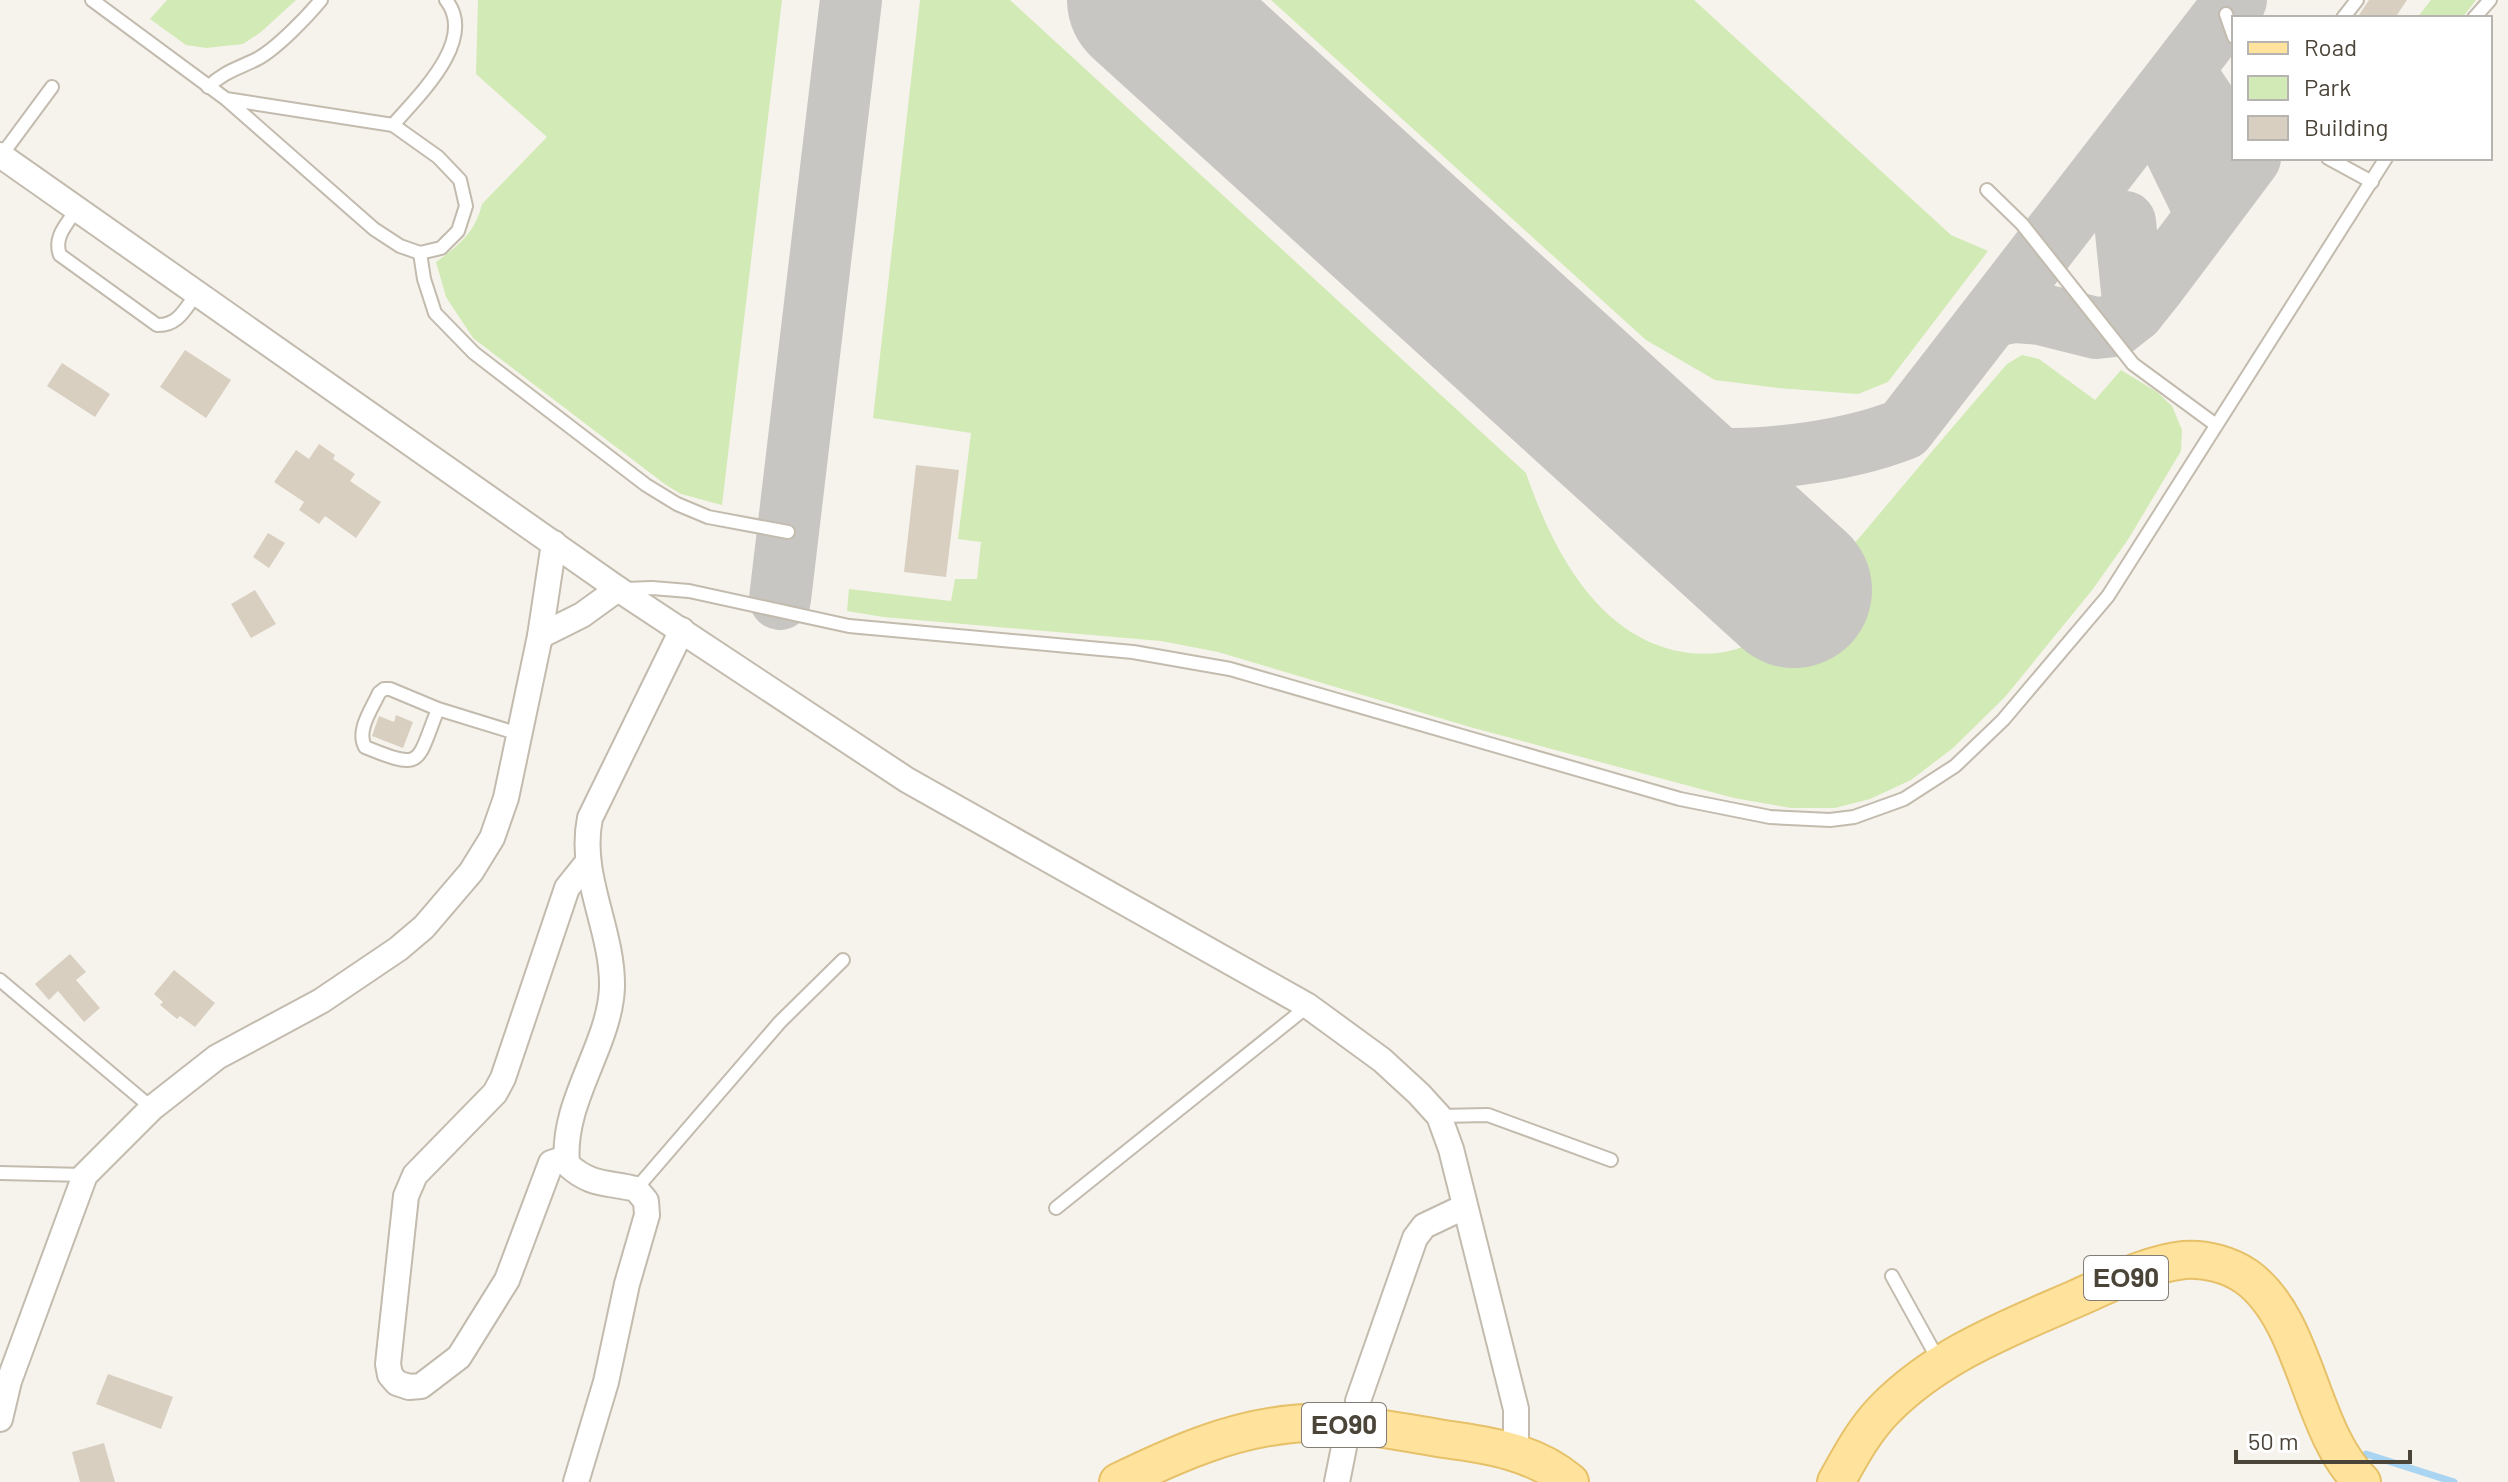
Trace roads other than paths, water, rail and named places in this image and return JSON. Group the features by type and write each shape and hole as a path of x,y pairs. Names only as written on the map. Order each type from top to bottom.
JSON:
{"main road":[{"name":"ΕΟ90","path":"1836,1482 1862,1437 1883,1411 1941,1363 1986,1338 2164,1263 2188,1260 2219,1264 2247,1277 2263,1292 2282,1319 2341,1456 2362,1482"},
{"name":"ΕΟ90","path":"1118,1482 1211,1441 1241,1432 1292,1424 1332,1424 1473,1443 1516,1453 1546,1465 1570,1482"}],"street":[{"path":"0,156 618,589 920,787 1308,1006 1382,1060 1439,1116 1451,1149 1516,1409 1516,1453"},
{"path":"0,1419 9,1381 85,1175 152,1108 217,1057 321,1001 369,970 424,927 471,872 492,838 506,798 540,636 554,543"},
{"path":"540,636 582,615 618,589"},
{"path":"576,1482 606,1382 627,1284 647,1215 646,1201 636,1189 600,1184 580,1177 567,1164 566,1158 572,1116 607,1015 612,988 603,925 587,863 590,818 682,630"},
{"path":"566,1158 551,1163 507,1280 459,1357 421,1386 409,1387 397,1383 390,1375 388,1364 406,1196 415,1175 495,1093 503,1078 567,888 587,863"},
{"path":"1358,1401 1415,1238 1424,1226 1464,1207"},
{"path":"1337,1482 1344,1447"}],"lane":[{"path":"92,0 226,99 374,229 400,246 420,253 441,248 458,231 466,206 460,180 438,157 393,125 226,99"},
{"path":"208,87 224,72 259,58 309,15 321,0"},
{"path":"393,125 429,84 448,54 457,27 455,11 446,0"},
{"path":"2345,16 2357,0"},
{"path":"2476,16 2490,0"},
{"path":"2226,14 2232,31"},
{"path":"0,156 52,87"},
{"path":"2332,160 2372,182"},
{"path":"618,589 689,591 849,626 1133,652 1230,669 1680,799 1770,817 1830,820 1881,809 1904,799 1955,766 2003,720 2108,596 2385,160"},
{"path":"1987,190 2022,224 2133,364 2216,425"},
{"path":"77,209 58,238 60,255 157,325 168,326 175,322 197,293"},
{"path":"420,253 424,279 435,313 454,333 474,353 646,485 677,504 708,517 788,532"},
{"path":"438,709 421,752 414,760 403,763 365,747 361,740 379,693 384,689 519,734"},
{"path":"636,1189 780,1022 843,960"},
{"path":"0,980 152,1108"},
{"path":"1056,1208 1308,1006"},
{"path":"1439,1116 1488,1115 1611,1160"},
{"path":"0,1173 85,1175"},
{"path":"1892,1276 1941,1363"}],"waterway":[{"path":"2366,1454 2454,1482"}]}
